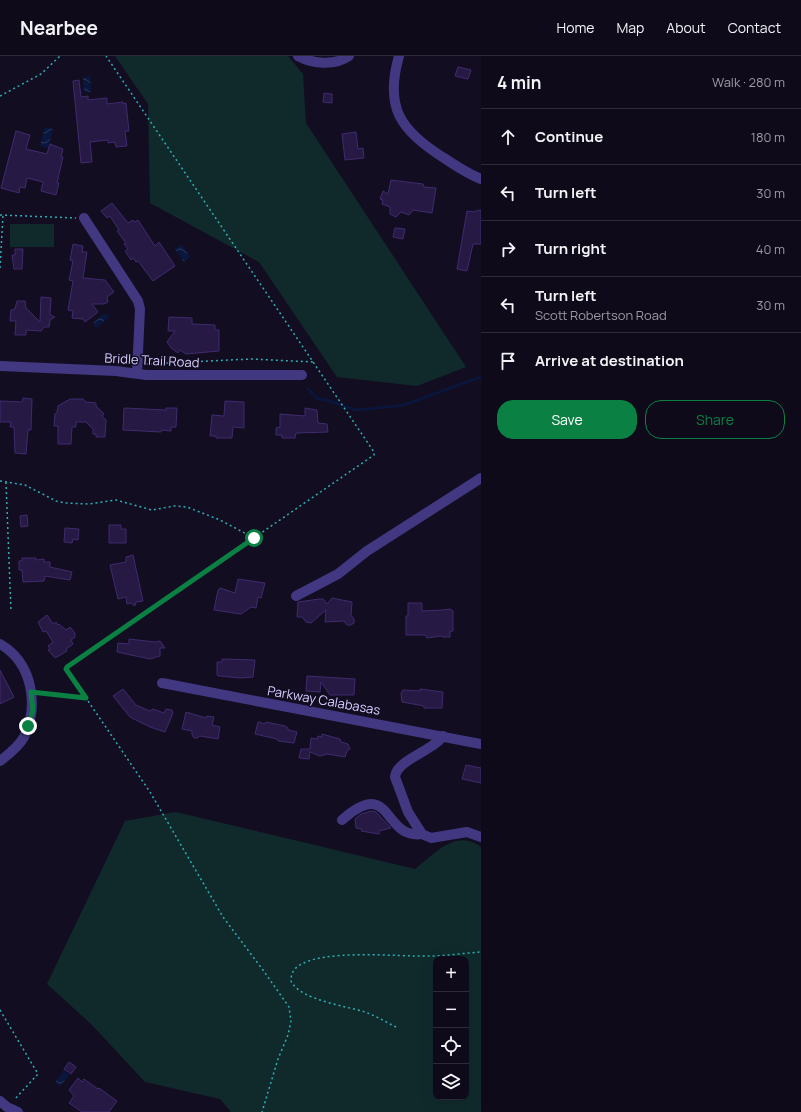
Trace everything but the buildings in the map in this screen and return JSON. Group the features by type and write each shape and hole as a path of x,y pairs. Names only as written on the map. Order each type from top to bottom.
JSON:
{"street":[{"path":"298,56 307,60 328,63 338,62 349,56"},
{"path":"399,56 393,76 393,87 396,106 404,124 416,139 430,150 481,180"},
{"path":"84,218 138,301 141,374"},
{"name":"Bridle Trail Road","path":"0,366 141,374 302,375"},
{"path":"296,596 338,574 367,551 481,478"},
{"path":"0,644 20,663 28,677 33,710 23,739 0,761"},
{"name":"Parkway Calabasas","path":"162,683 481,744"},
{"path":"443,736 438,743 402,765 395,772 395,777 408,812 422,834 431,838 467,832 481,837"},
{"path":"342,820 363,804 371,803 383,809 404,831 413,836 422,834"},
{"path":"4,1104 18,1112"}],"path":[{"path":"0,96 41,74 60,56"},
{"path":"106,56 374,452 374,455 66,669 150,792 223,917 263,970 289,1008 291,1021 288,1035 278,1059 262,1112"},
{"path":"0,215 84,218"},
{"path":"0,268 3,215"},
{"path":"141,374 146,364 146,357"},
{"path":"146,364 251,359 314,362"},
{"path":"0,481 25,485 56,501 66,503 89,504 116,500 152,510 174,506 187,507 220,520 254,538"},
{"path":"6,482 11,612"},
{"path":"31,692 86,698"},
{"path":"396,1027 365,1012 342,1007 296,989 291,981 292,974 296,968 304,963 318,958 344,956 430,956 481,952"},
{"path":"0,1010 38,1074 4,1104"}],"green space":[{"path":"115,56 288,56 303,74 306,123 466,367 417,386 337,377 259,262 150,203 148,104"},
{"path":"10,224 54,224 54,247 10,247"},
{"path":"176,812 415,869 438,850 454,842 463,840 472,842 481,847 481,1112 231,1112 220,1099 145,1082 91,1024 47,984 125,821"}],"water":[{"path":"90,76 91,92 84,92 83,77"},
{"path":"45,127 53,129 48,148 40,146"},
{"path":"182,245 190,257 184,262 175,249"},
{"path":"104,314 107,314 109,317 96,328 93,323"},
{"path":"64,1071 69,1075 60,1086 55,1082"}],"waterway":[{"path":"308,389 318,399 326,400 356,410 404,405 481,377"}],"route":[{"path":"28,726 33,710 31,692 86,698 66,669 67,667 254,538"}]}
